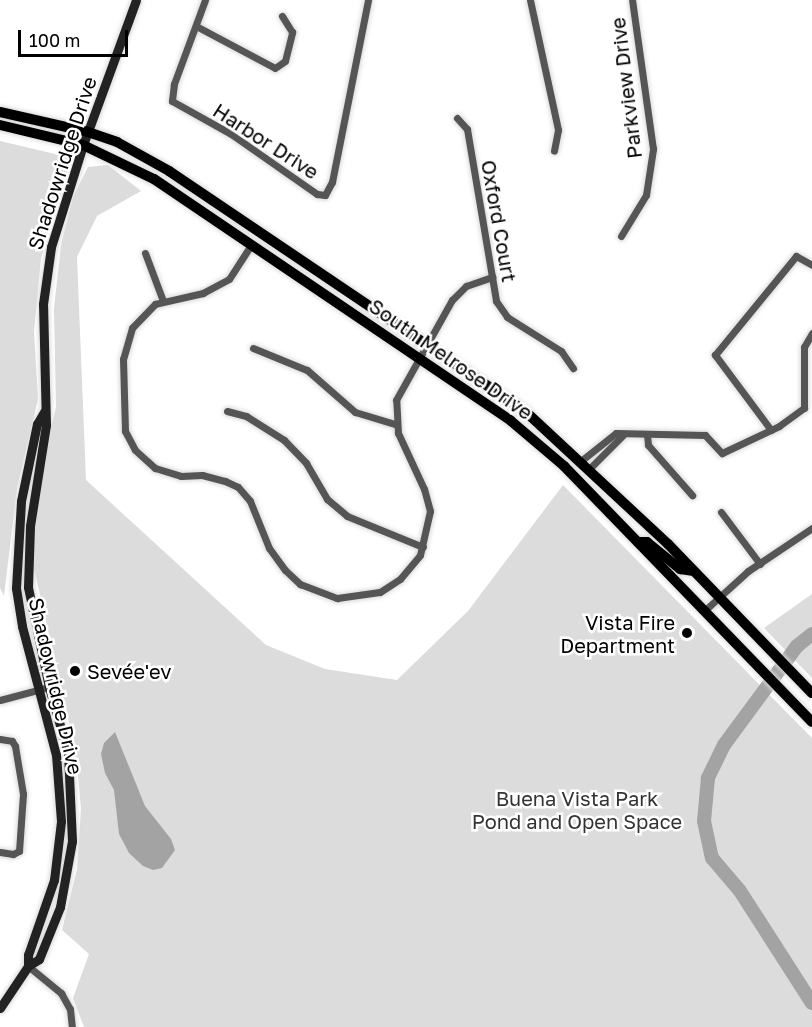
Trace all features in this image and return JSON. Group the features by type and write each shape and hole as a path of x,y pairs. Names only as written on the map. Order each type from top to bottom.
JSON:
{"main road":[{"name":"South Melrose Drive","path":"0,112 88,132 117,142 169,171 526,411 586,464 812,693"},
{"name":"South Melrose Drive","path":"0,125 83,145 154,179 418,358 539,444 638,542 808,719"},
{"path":"638,542 647,542 680,569 693,571"}],"street":[{"name":"Shadowridge Drive","path":"0,1008 28,966 39,959 60,907 72,842 68,753 49,687 28,587 30,526 46,425 43,304 51,247 83,145 136,0"},
{"name":"Harbor Drive","path":"205,0 174,84 172,101 231,134 317,194 325,195 332,182 368,0"},
{"path":"530,0 558,130 554,151"},
{"name":"Parkview Drive","path":"621,236 646,195 653,149 632,0"},
{"path":"196,26 275,68 285,61 292,32 282,16"},
{"name":"Oxford Court","path":"457,118 467,129 496,301 507,317 561,351 573,368"},
{"path":"250,244 229,279 203,293 163,301 142,315 126,341 122,409 125,431 135,450 155,468 181,476 202,475 238,488 256,512 269,548 285,570 300,584 337,598 380,592 411,568 423,547 430,512 424,489 395,424 396,400 452,300 466,286 492,277"},
{"path":"145,253 163,301"},
{"path":"771,430 716,355 796,256 812,265"},
{"path":"586,464 610,436 705,435 722,453 771,430 804,408 804,347 812,333"},
{"path":"253,348 307,370 355,412 395,424"},
{"path":"227,411 246,416 284,440 306,463 327,499 346,516 423,547"},
{"name":"Shadowridge Drive","path":"28,966 28,955 54,880 61,821 56,755 22,626 15,554 21,501 37,424 44,412"},
{"path":"586,464 623,435"},
{"path":"647,435 648,445 692,495"},
{"path":"721,512 760,564"},
{"path":"704,611 718,596 812,528"},
{"path":"0,700 49,687"},
{"path":"0,739 12,741 15,746 23,794 19,851 7,855 0,852"},
{"path":"28,966 61,993 70,1009 72,1027"}],"green space":[{"path":"0,141 72,158 41,258 34,332 38,399 17,488 4,596 0,588"},
{"name":"Buena Vista Park Pond and Open Space","path":"108,165 141,191 97,216 77,257 86,480 266,645 325,669 397,680 468,611 563,485 812,738 812,1027 84,1027 73,998 89,954 62,930 77,869 81,808 76,753 26,533 56,407 54,308 61,245 73,197 88,167"},
{"path":"812,594 812,678 764,628"}],"shaded area":[{"path":"115,732 145,806 171,839 175,850 162,868 153,870 143,866 129,853 119,834 114,790 105,773 101,754 104,743"}],"waterway":[{"path":"812,634 797,646 724,745 708,778 704,821 712,858 740,891 812,1003"}],"place":[{"name":"Vista Fire Department","path":"687,633"},
{"name":"Sevée'ev","path":"75,671"}]}
